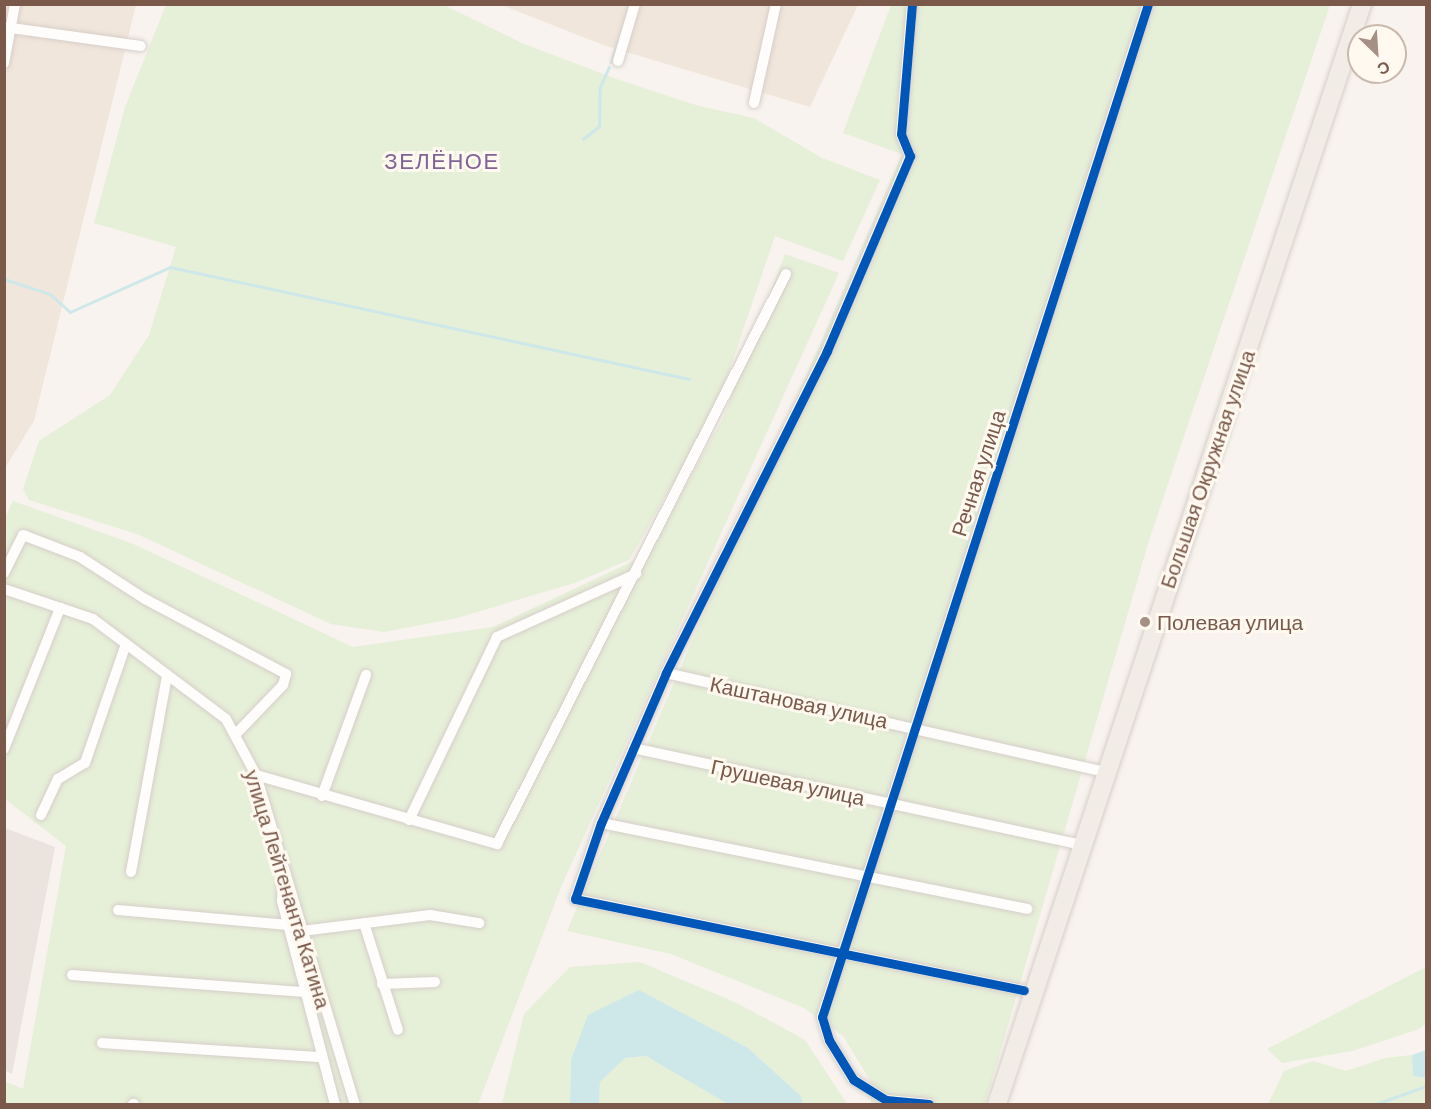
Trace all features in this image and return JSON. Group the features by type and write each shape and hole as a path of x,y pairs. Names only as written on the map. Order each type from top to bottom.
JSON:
{"highway":[{"name":"Большая Окружная улица","path":"997,1104 1362,4"}],"street":[{"path":"4,63 8,28 15,4"},
{"path":"618,61 635,4"},
{"path":"754,103 776,4"},
{"path":"912,4 901,134 910,156 827,351 666,673 601,823 575,899 1024,990"},
{"name":"Речная улица","path":"929,1104 885,1100 853,1079 829,1040 822,1017 1148,4"},
{"path":"8,28 141,46"},
{"path":"256,775 321,796 497,844 636,574 786,274"},
{"path":"4,573 23,536 80,557 145,599 286,674 283,685 235,735"},
{"path":"409,820 497,638 636,574"},
{"name":"улица Лейтенанта Катина","path":"4,589 93,619 226,719 256,775 355,1104"},
{"path":"4,749 60,608"},
{"path":"41,815 58,779 85,763 126,644"},
{"name":"Каштановая улица","path":"666,673 1107,772"},
{"path":"131,872 167,675"},
{"path":"321,796 366,675"},
{"name":"Грушевая улица","path":"633,748 1083,845"},
{"path":"601,823 1027,909"},
{"path":"284,867 282,901 335,1104"},
{"path":"118,910 288,925"},
{"path":"302,931 430,915 479,922"},
{"path":"364,923 398,1030"},
{"path":"72,975 305,992"},
{"path":"382,984 435,982"},
{"path":"102,1043 321,1057"}],"shaded area":[{"path":"5,5 136,5 34,421 5,468"},
{"path":"502,5 858,5 810,107 603,45"},
{"path":"5,828 55,847 12,1074 4,1070"}],"green space":[{"path":"166,5 444,5 524,44 619,80 699,106 754,118 822,158 880,180 843,261 775,236 717,407 629,560 574,583 457,618 384,632 331,624 137,534 29,500 23,489 39,441 110,395 149,335 176,247 94,223 125,107"},
{"path":"891,5 1330,5 1150,537 985,1104 871,1104 871,1082 843,1036 804,1008 671,954 567,931 902,154 843,133"},
{"path":"785,254 839,273 561,887 478,1104 5,1104 4,1081 23,1089 66,846 5,799 4,520 13,501 131,543 353,647 493,627 648,554 723,418"},
{"path":"640,962 737,1003 805,1040 847,1104 803,1104 801,1096 748,1048 571,1060 570,1104 502,1104 524,1014 570,967"},
{"path":"1426,967 1426,1024 1419,1029 1352,1051 1282,1063 1267,1049"},
{"path":"1412,1055 1413,1076 1426,1078 1426,1104 1268,1104 1284,1071 1313,1061 1346,1071 1385,1058"},
{"path":"646,1056 728,1104 599,1104 600,1082 625,1058"}],"water":[{"path":"639,990 748,1048 801,1096 803,1104 728,1104 646,1056 625,1058 600,1082 599,1104 570,1104 571,1060 588,1015"},
{"path":"1426,1050 1426,1078 1413,1076 1412,1055"}],"waterway":[{"path":"611,62 618,41"},
{"path":"583,139 599,126 600,87 609,67"},
{"path":"4,279 50,294 70,312 170,267 689,379"},
{"path":"1376,1104 1426,1086"}],"cycle path":[{"path":"912,4 901,134 910,156 827,351 666,673 601,823 575,899 1024,990"},
{"path":"929,1104 886,1100 853,1079 829,1040 822,1017 1148,4"}],"place":[{"name":"Полевая улица","path":"1145,622"}],"district":[{"name":"ЗЕЛЁНОЕ","path":"442,161"}]}
